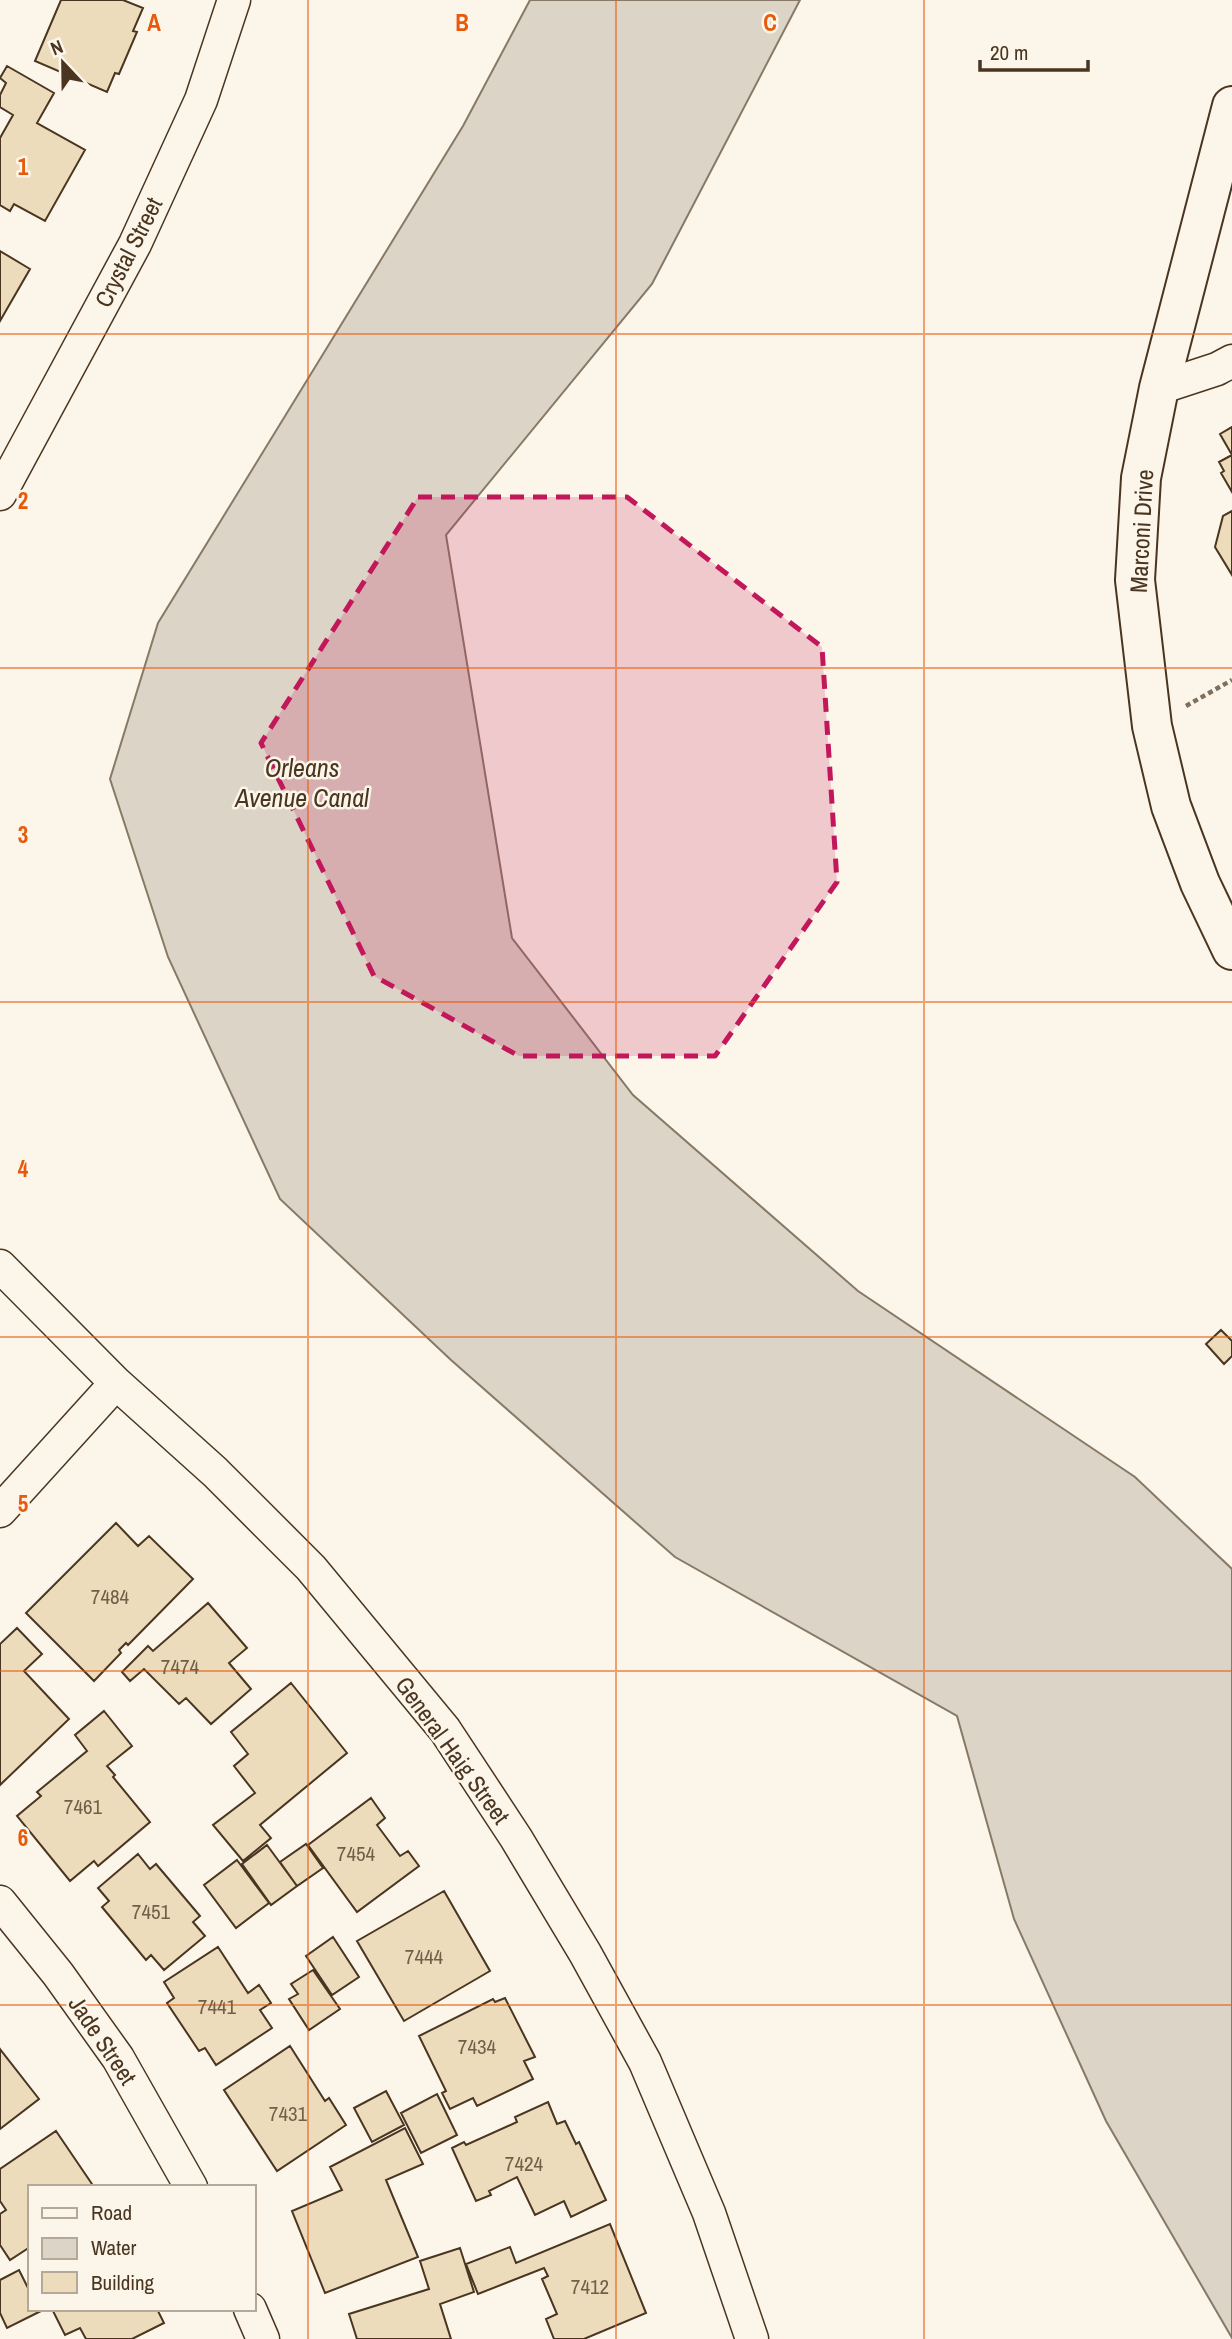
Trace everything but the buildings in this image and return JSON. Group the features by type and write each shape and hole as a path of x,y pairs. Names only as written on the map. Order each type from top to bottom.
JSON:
{"street":[{"name":"Crystal Street","path":"0,494 135,244 201,100 234,0"},
{"name":"Marconi Drive","path":"1232,106 1159,388 1141,478 1135,580 1152,726 1171,806 1200,883 1232,950"},
{"path":"1159,388 1217,369 1232,361"},
{"name":"General Haig Street","path":"0,1266 116,1383 215,1472 311,1568 445,1730 516,1838 578,1941 645,2062 709,2213 752,2339"},
{"path":"0,1511 116,1383"},
{"name":"Jade Street","path":"0,1902 58,1974 118,2058 190,2185"},
{"path":"251,2311 263,2339"}],"path":[{"path":"1152,726 1232,680"}],"highlighted area":[{"path":"418,497 627,497 822,647 837,882 715,1056 519,1056 374,976 261,743"}],"water":[{"name":"Orleans Avenue Canal","path":"530,0 800,0 652,284 446,535 512,938 633,1095 858,1291 1135,1477 1232,1569 1232,2338 1106,2121 1014,1919 957,1716 675,1557 451,1360 280,1199 168,957 110,779 158,623 463,126"}]}
